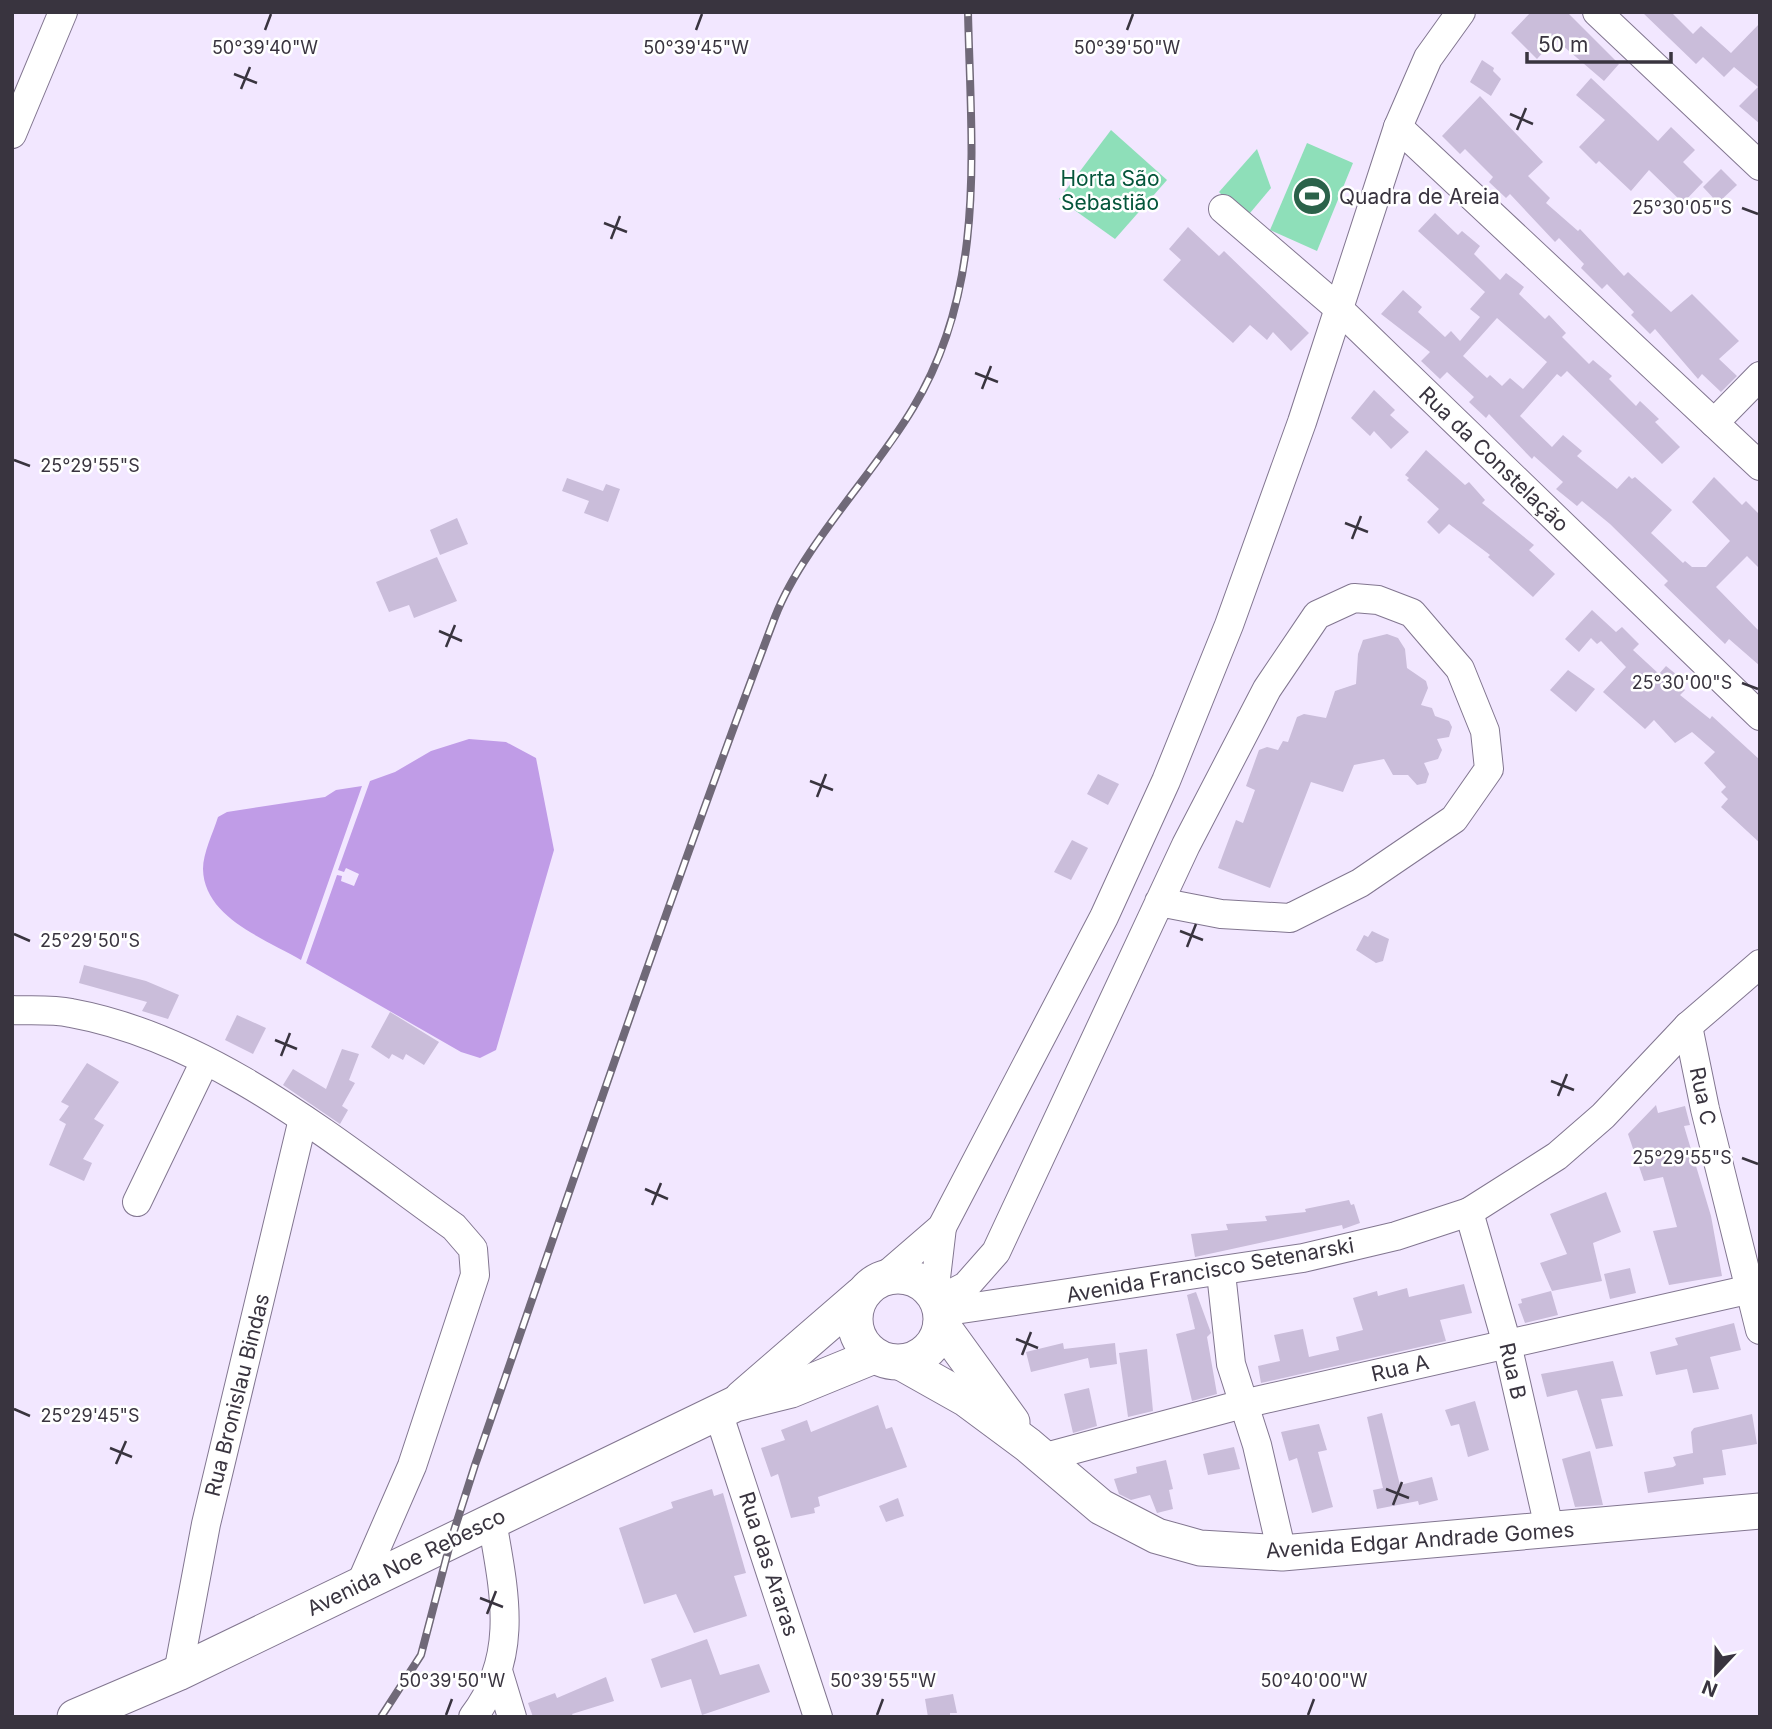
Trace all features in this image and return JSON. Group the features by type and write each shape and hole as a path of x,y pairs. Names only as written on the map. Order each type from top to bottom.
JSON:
{"main road":[{"path":"911,1278 938,1308 928,1350 888,1359 856,1335 854,1321 872,1286 911,1278"},
{"name":"Avenida Noe Rebesco","path":"727,1408 872,1286"},
{"name":"Avenida Edgar Andrade Gomes","path":"938,1308 1035,1451"},
{"name":"Avenida Edgar Andrade Gomes","path":"888,1359 966,1399 1035,1451 1101,1507 1157,1536 1200,1548 1282,1553 1550,1532 1760,1511"},
{"name":"Avenida Noe Rebesco","path":"75,1717 178,1673 727,1408 888,1359"}],"street":[{"path":"12,134 63,12"},
{"path":"872,1286 942,1227 1104,917 1166,781 1229,625 1302,422 1398,127 1428,58 1461,12"},
{"path":"1597,12 1760,166"},
{"path":"1398,127 1760,466"},
{"name":"Rua da Constelação","path":"1223,209 1338,308 1760,716"},
{"path":"1714,423 1760,376"},
{"path":"938,1308 966,1286 996,1252 1159,902 1267,689 1317,615 1354,598 1378,600 1412,612 1460,669 1485,731 1489,769 1454,819 1360,883 1290,918 1221,914 1159,902"},
{"name":"Avenida Francisco Setenarski","path":"938,1308 1221,1273 1303,1258 1396,1236 1469,1212 1557,1156 1604,1116 1688,1026 1760,964"},
{"path":"12,1010 69,1012 137,1029 205,1061 303,1119 454,1227 473,1249 475,1275 412,1466 361,1583"},
{"name":"Rua C","path":"1688,1026 1705,1108 1755,1289 1760,1330"},
{"path":"137,1202 205,1061"},
{"name":"Rua Bronislau Bindas","path":"178,1673 206,1524 303,1119"},
{"name":"Rua B","path":"1469,1212 1507,1344 1550,1532"},
{"path":"938,1308 942,1227"},
{"path":"1221,1273 1231,1364 1257,1445 1282,1553"},
{"name":"Rua A","path":"1035,1451 1755,1289"},
{"name":"Rua das Araras","path":"727,1408 818,1717"},
{"path":"492,1521 507,1610 499,1674 512,1717"},
{"path":"473,1717 499,1674"}],"green space":[{"name":"Horta São Sebastião","path":"1111,130 1167,180 1115,239 1059,199"},
{"name":"Quadra de Areia","path":"1307,143 1353,163 1317,251 1270,230"},
{"path":"1257,149 1271,188 1245,219 1219,192"}],"shaded area":[{"path":"469,739 506,742 536,758 554,850 496,1050 480,1058 461,1052 306,963 337,875 342,876 341,881 354,886 359,874 346,868 344,872 338,870 370,781 395,772 431,751"},
{"path":"362,786 301,960 255,935 225,914 206,886 203,869 206,850 218,817 227,812 325,797 336,790"}],"building":[{"path":"1531,12 1567,12 1619,64 1604,81 1555,39 1537,59 1511,33"},
{"path":"1642,12 1671,12 1693,34 1701,26 1731,53 1760,23 1760,124 1739,106 1758,87 1734,67 1724,77 1703,57 1696,64"},
{"path":"1482,60 1494,68 1493,71 1501,79 1491,96 1470,82"},
{"path":"1591,78 1658,141 1671,127 1695,150 1683,162 1703,182 1683,203 1649,170 1631,191 1599,161 1596,164 1579,147 1605,120 1576,95"},
{"path":"1480,96 1543,162 1528,176 1550,198 1546,203 1578,231 1580,229 1624,276 1628,272 1671,312 1692,294 1739,341 1719,359 1737,376 1721,392 1702,374 1698,379 1655,329 1650,334 1631,315 1634,312 1607,284 1602,289 1581,268 1584,264 1559,238 1555,242 1510,194 1506,198 1489,182 1493,177 1465,149 1460,154 1442,136"},
{"path":"1721,169 1737,185 1718,203 1703,187"},
{"path":"1435,213 1458,235 1462,231 1480,246 1474,254 1500,280 1506,273 1524,287 1519,294 1545,319 1549,315 1566,333 1562,337 1589,364 1593,360 1612,376 1609,379 1636,406 1640,401 1659,419 1655,422 1680,447 1662,464 1567,371 1561,377 1557,374 1520,416 1552,447 1563,435 1582,451 1577,456 1617,489 1629,476 1632,479 1635,477 1672,510 1651,533 1683,563 1685,561 1692,567 1706,567 1730,541 1692,502 1714,477 1742,505 1746,501 1760,515 1760,569 1747,556 1716,587 1760,632 1760,666 1729,639 1725,644 1664,585 1668,581 1610,524 1582,501 1577,506 1556,489 1563,482 1534,456 1532,459 1489,414 1486,418 1469,402 1474,397 1447,372 1440,379 1421,361 1430,352 1381,314 1403,290 1422,307 1418,312 1445,337 1451,331 1460,341 1480,317 1470,309 1485,292 1418,231","holes":["1497,318 1547,362 1523,389 1510,378 1502,386 1490,375 1487,378 1463,356"]},
{"path":"1188,227 1219,256 1224,251 1309,333 1291,351 1273,332 1267,340 1250,325 1233,343 1163,280 1181,260 1169,249"},
{"path":"1374,390 1395,410 1390,415 1409,432 1391,449 1374,431 1370,436 1351,418"},
{"path":"1426,450 1465,485 1469,482 1485,500 1482,503 1534,545 1529,550 1555,574 1533,597 1488,557 1490,555 1449,524 1439,534 1427,522 1439,509 1407,480 1409,478 1405,475"},
{"path":"567,478 603,491 606,484 620,489 608,522 584,513 589,501 562,491"},
{"path":"457,518 468,544 440,555 430,530"},
{"path":"437,557 457,601 414,618 409,605 389,612 376,582"},
{"path":"1592,610 1616,632 1622,627 1639,644 1633,650 1659,674 1666,666 1677,675 1673,680 1685,690 1680,695 1710,719 1712,716 1760,760 1760,843 1721,807 1728,799 1721,792 1726,787 1704,763 1715,752 1692,732 1675,743 1654,720 1645,729 1603,692 1626,667 1601,641 1597,644 1591,638 1579,652 1565,639"},
{"path":"1387,634 1398,638 1405,649 1407,668 1426,681 1428,688 1421,705 1432,708 1435,716 1449,721 1452,727 1449,737 1437,739 1442,750 1438,759 1424,763 1429,774 1426,783 1417,785 1408,775 1393,775 1384,759 1354,765 1343,792 1311,782 1270,888 1218,868 1236,820 1243,823 1255,790 1246,786 1259,750 1267,747 1278,750 1283,741 1288,742 1297,717 1304,714 1326,718 1335,691 1356,684 1358,654 1363,640"},
{"path":"1568,670 1595,689 1576,712 1550,690"},
{"path":"1098,774 1119,784 1108,805 1087,794"},
{"path":"1072,840 1088,848 1071,880 1054,872"},
{"path":"1372,931 1389,939 1383,961 1376,963 1356,950 1364,935 1368,937"},
{"path":"84,965 146,981 179,995 168,1019 142,1011 147,1002 79,983"},
{"path":"390,1012 439,1042 424,1065 406,1054 403,1060 392,1054 389,1059 371,1047"},
{"path":"237,1015 266,1028 253,1054 225,1040"},
{"path":"342,1049 359,1054 349,1080 355,1083 342,1106 348,1110 340,1124 283,1085 293,1069 326,1089"},
{"path":"87,1063 119,1082 94,1119 104,1125 83,1159 92,1163 84,1181 49,1165 66,1124 59,1120 69,1106 61,1102"},
{"path":"1656,1105 1658,1113 1685,1106 1690,1125 1684,1126 1711,1216 1722,1276 1669,1285 1653,1231 1677,1227 1663,1177 1644,1181 1628,1134"},
{"path":"1606,1192 1621,1232 1593,1243 1602,1281 1552,1291 1540,1263 1567,1254 1550,1214"},
{"path":"1349,1200 1351,1205 1354,1204 1360,1223 1343,1229 1342,1225 1195,1257 1191,1234 1228,1230 1226,1224 1267,1221 1265,1216 1306,1212 1305,1209"},
{"path":"1630,1268 1636,1293 1610,1299 1604,1274"},
{"path":"1464,1284 1472,1313 1440,1320 1446,1341 1261,1383 1258,1366 1280,1361 1274,1335 1303,1329 1309,1357 1339,1350 1336,1337 1363,1330 1353,1298 1377,1291 1378,1296 1407,1288 1409,1297"},
{"path":"1551,1291 1558,1315 1525,1323 1518,1304 1522,1303 1521,1299"},
{"path":"1196,1292 1211,1333 1207,1337 1217,1394 1192,1401 1176,1334 1195,1329 1187,1295"},
{"path":"1734,1323 1741,1350 1710,1357 1719,1389 1693,1393 1687,1369 1656,1375 1650,1352 1678,1345 1675,1338"},
{"path":"1063,1343 1064,1349 1115,1343 1117,1364 1090,1368 1088,1358 1031,1372 1026,1352"},
{"path":"1147,1349 1153,1411 1128,1417 1119,1353"},
{"path":"1613,1361 1623,1396 1601,1399 1613,1446 1596,1449 1577,1390 1547,1397 1541,1374"},
{"path":"1089,1388 1097,1426 1073,1433 1064,1394"},
{"path":"1475,1401 1489,1450 1468,1457 1459,1424 1451,1426 1445,1410"},
{"path":"878,1405 886,1429 892,1427 907,1467 818,1497 820,1506 814,1508 815,1513 791,1518 778,1474 771,1477 761,1448 785,1440 781,1430 807,1420 811,1432"},
{"path":"1382,1413 1400,1485 1432,1477 1438,1500 1419,1505 1418,1501 1377,1509 1373,1490 1383,1488 1367,1417"},
{"path":"1752,1414 1757,1444 1722,1450 1726,1475 1703,1478 1704,1484 1648,1493 1644,1472 1673,1467 1676,1465 1673,1457 1693,1453 1691,1432 1694,1428"},
{"path":"1319,1424 1327,1450 1318,1452 1333,1507 1312,1513 1297,1458 1289,1461 1281,1432"},
{"path":"1234,1447 1240,1469 1208,1475 1203,1454"},
{"path":"1590,1451 1603,1505 1575,1507 1562,1459"},
{"path":"1166,1460 1173,1489 1169,1490 1173,1509 1157,1513 1150,1495 1131,1500 1119,1494 1114,1479 1137,1473 1136,1467"},
{"path":"712,1489 714,1496 723,1493 746,1573 734,1576 747,1616 694,1633 676,1594 644,1604 619,1528 673,1508 671,1502"},
{"path":"898,1498 904,1516 886,1522 879,1506"},
{"path":"707,1639 720,1675 759,1664 770,1692 702,1715 691,1679 661,1688 651,1659"},
{"path":"606,1677 614,1701 572,1714 574,1717 533,1717 528,1703 555,1693 557,1698"},
{"path":"953,1694 957,1713 950,1713 950,1717 928,1717 925,1699"}],"railway":[{"path":"381,1717 421,1655 451,1540 475,1465 659,934 775,617 802,564 897,433 937,362 953,314 964,265 969,216 971,115 968,12"}],"place":[{"name":"Quadra de Areia","path":"1312,196"}]}
